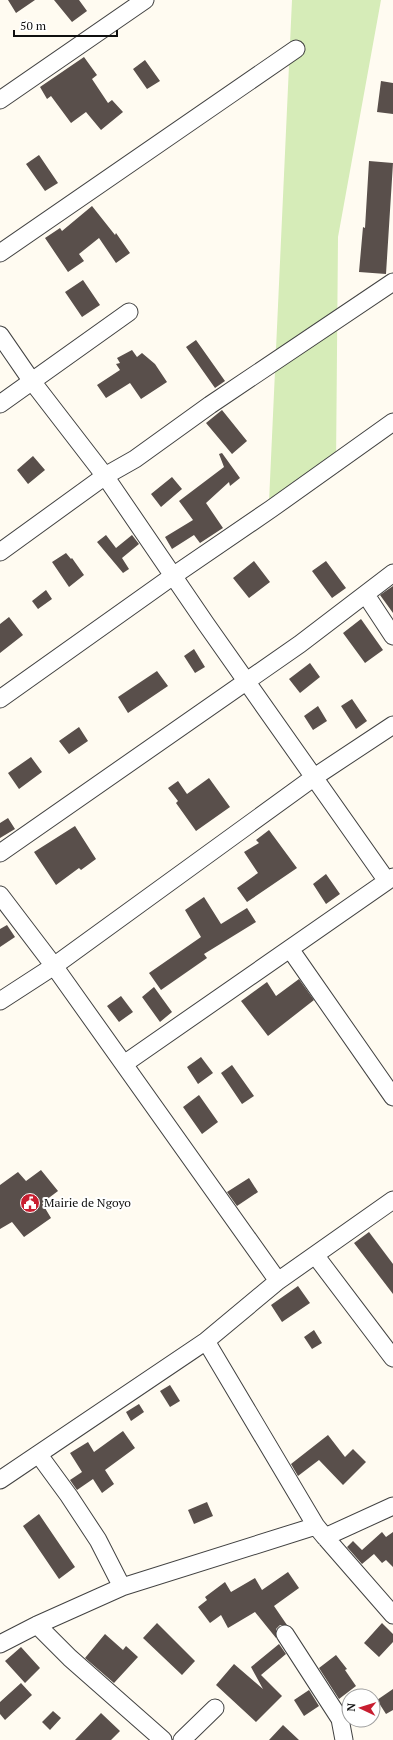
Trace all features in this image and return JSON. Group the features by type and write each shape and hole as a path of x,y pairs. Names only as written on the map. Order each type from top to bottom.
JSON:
{"street":[{"path":"0,100 145,0"},
{"path":"0,253 296,49"},
{"path":"0,552 105,476 135,459 210,405 393,282"},
{"path":"0,404 129,312"},
{"path":"0,335 32,380 105,476 313,778 390,879 124,1064"},
{"path":"0,699 393,422"},
{"path":"0,853 300,644 393,573"},
{"path":"366,595 393,636"},
{"path":"0,1001 54,966 313,778 393,725"},
{"path":"0,895 54,966 278,1282"},
{"path":"290,949 393,1097"},
{"path":"0,1480 39,1455 206,1340 278,1282 393,1200"},
{"path":"315,1255 393,1358"},
{"path":"206,1340 321,1532 393,1615"},
{"path":"39,1455 69,1496 98,1540 122,1587"},
{"path":"0,1644 37,1625 122,1587 321,1532 393,1506"},
{"path":"37,1625 70,1658 163,1740"},
{"path":"285,1634 340,1719 344,1740"},
{"path":"182,1740 214,1708"}],"green space":[{"path":"292,0 381,0 338,237 336,467 269,502"}],"building":[{"path":"8,0 35,0 16,13"},
{"path":"54,0 79,0 87,11 72,22"},
{"path":"84,57 97,75 92,79 108,103 112,100 123,112 101,130 86,112 71,123 51,96 47,99 40,87"},
{"path":"145,60 160,81 147,89 133,69"},
{"path":"381,81 393,83 393,114 377,112"},
{"path":"39,155 58,183 45,191 26,164"},
{"path":"369,161 393,163 386,274 359,272 363,227 365,228"},
{"path":"92,206 115,235 116,233 130,253 116,263 99,238 79,254 84,261 68,272 45,238 60,228 62,231"},
{"path":"83,280 100,305 82,317 65,292"},
{"path":"196,340 225,381 215,388 186,347"},
{"path":"132,350 137,357 142,353 155,364 167,382 141,399 130,383 106,398 97,385 120,370 116,364 120,363 117,358"},
{"path":"222,410 247,441 232,454 206,423"},
{"path":"222,453 240,478 230,486 229,482 206,503 223,528 200,543 194,535 172,549 165,537 193,520 179,501 224,467 219,454"},
{"path":"33,456 45,470 28,484 17,470"},
{"path":"172,477 182,489 161,507 151,494"},
{"path":"106,535 116,548 132,535 139,544 122,558 129,569 123,573 97,542"},
{"path":"66,553 71,559 72,558 84,575 69,587 52,562"},
{"path":"254,561 270,582 249,598 233,578"},
{"path":"326,561 346,588 332,598 312,571"},
{"path":"393,586 393,613 380,595"},
{"path":"46,590 52,599 38,609 32,601"},
{"path":"9,617 23,635 0,653 0,624"},
{"path":"361,619 383,650 365,663 343,633"},
{"path":"194,649 205,667 195,673 184,656"},
{"path":"310,663 320,677 300,693 289,679"},
{"path":"157,671 168,686 128,713 118,697"},
{"path":"352,699 367,721 356,729 341,706"},
{"path":"318,706 327,721 313,730 304,716"},
{"path":"79,727 88,741 69,754 59,741"},
{"path":"31,757 42,772 19,789 8,773"},
{"path":"209,778 230,807 196,831 176,803 178,801 168,788 178,781 187,794"},
{"path":"8,818 15,829 0,838 0,823"},
{"path":"75,826 96,859 81,870 79,868 56,885 34,852"},
{"path":"269,830 297,868 247,902 237,888 258,873 244,852 259,843 256,840"},
{"path":"326,874 340,894 326,904 313,884"},
{"path":"204,897 221,924 247,908 256,922 204,954 207,958 161,990 149,973 201,937 185,910"},
{"path":"7,925 15,937 0,947 0,929"},
{"path":"299,979 314,1000 268,1036 241,1001 267,982 276,996"},
{"path":"154,987 172,1012 160,1022 142,997"},
{"path":"121,996 133,1012 119,1022 107,1006"},
{"path":"201,1057 213,1073 198,1084 187,1067"},
{"path":"232,1065 254,1096 242,1104 221,1073"},
{"path":"199,1095 218,1122 202,1134 183,1107"},
{"path":"41,1170 58,1191 42,1203 51,1218 24,1237 12,1222 0,1229 0,1185 18,1172 26,1181"},
{"path":"249,1178 258,1192 237,1206 227,1192"},
{"path":"369,1232 393,1264 393,1294 354,1243"},
{"path":"298,1286 310,1303 282,1322 271,1305"},
{"path":"314,1330 322,1343 312,1349 304,1337"},
{"path":"170,1385 180,1401 170,1407 160,1391"},
{"path":"139,1404 144,1412 131,1421 126,1412"},
{"path":"123,1431 135,1448 105,1470 114,1484 102,1493 93,1479 77,1490 70,1480 82,1472 70,1453 88,1442 94,1452"},
{"path":"328,1435 345,1457 353,1449 366,1462 343,1485 319,1460 298,1476 291,1464"},
{"path":"207,1502 213,1516 194,1524 188,1510"},
{"path":"39,1514 75,1567 59,1579 23,1526"},
{"path":"382,1532 386,1537 393,1532 393,1567 386,1560 382,1563 374,1554 362,1564 347,1547 353,1541 362,1550"},
{"path":"288,1572 299,1588 274,1606 287,1625 280,1625 276,1629 276,1638 255,1612 228,1628 221,1615 210,1623 198,1607 207,1600 205,1597 225,1582 231,1592 255,1578 262,1590"},
{"path":"157,1623 195,1661 182,1675 143,1638"},
{"path":"382,1623 393,1634 393,1642 379,1657 364,1643"},
{"path":"105,1634 123,1650 126,1646 138,1657 114,1683 85,1658"},
{"path":"279,1644 286,1654 261,1675 282,1696 256,1722 216,1685 234,1664 263,1689 251,1667"},
{"path":"21,1647 40,1668 25,1683 5,1661"},
{"path":"336,1655 347,1669 345,1670 356,1686 353,1688 341,1688 341,1697 339,1699 319,1668"},
{"path":"21,1683 32,1695 5,1720 0,1714 0,1702"},
{"path":"393,1689 393,1710 386,1714 381,1706 381,1697"},
{"path":"309,1690 319,1706 304,1716 294,1700"},
{"path":"53,1711 61,1718 50,1730 42,1722"},
{"path":"101,1713 120,1731 111,1740 75,1740"},
{"path":"283,1725 299,1740 269,1740"}],"place":[{"name":"Mairie de Ngoyo","path":"30,1203"}]}
